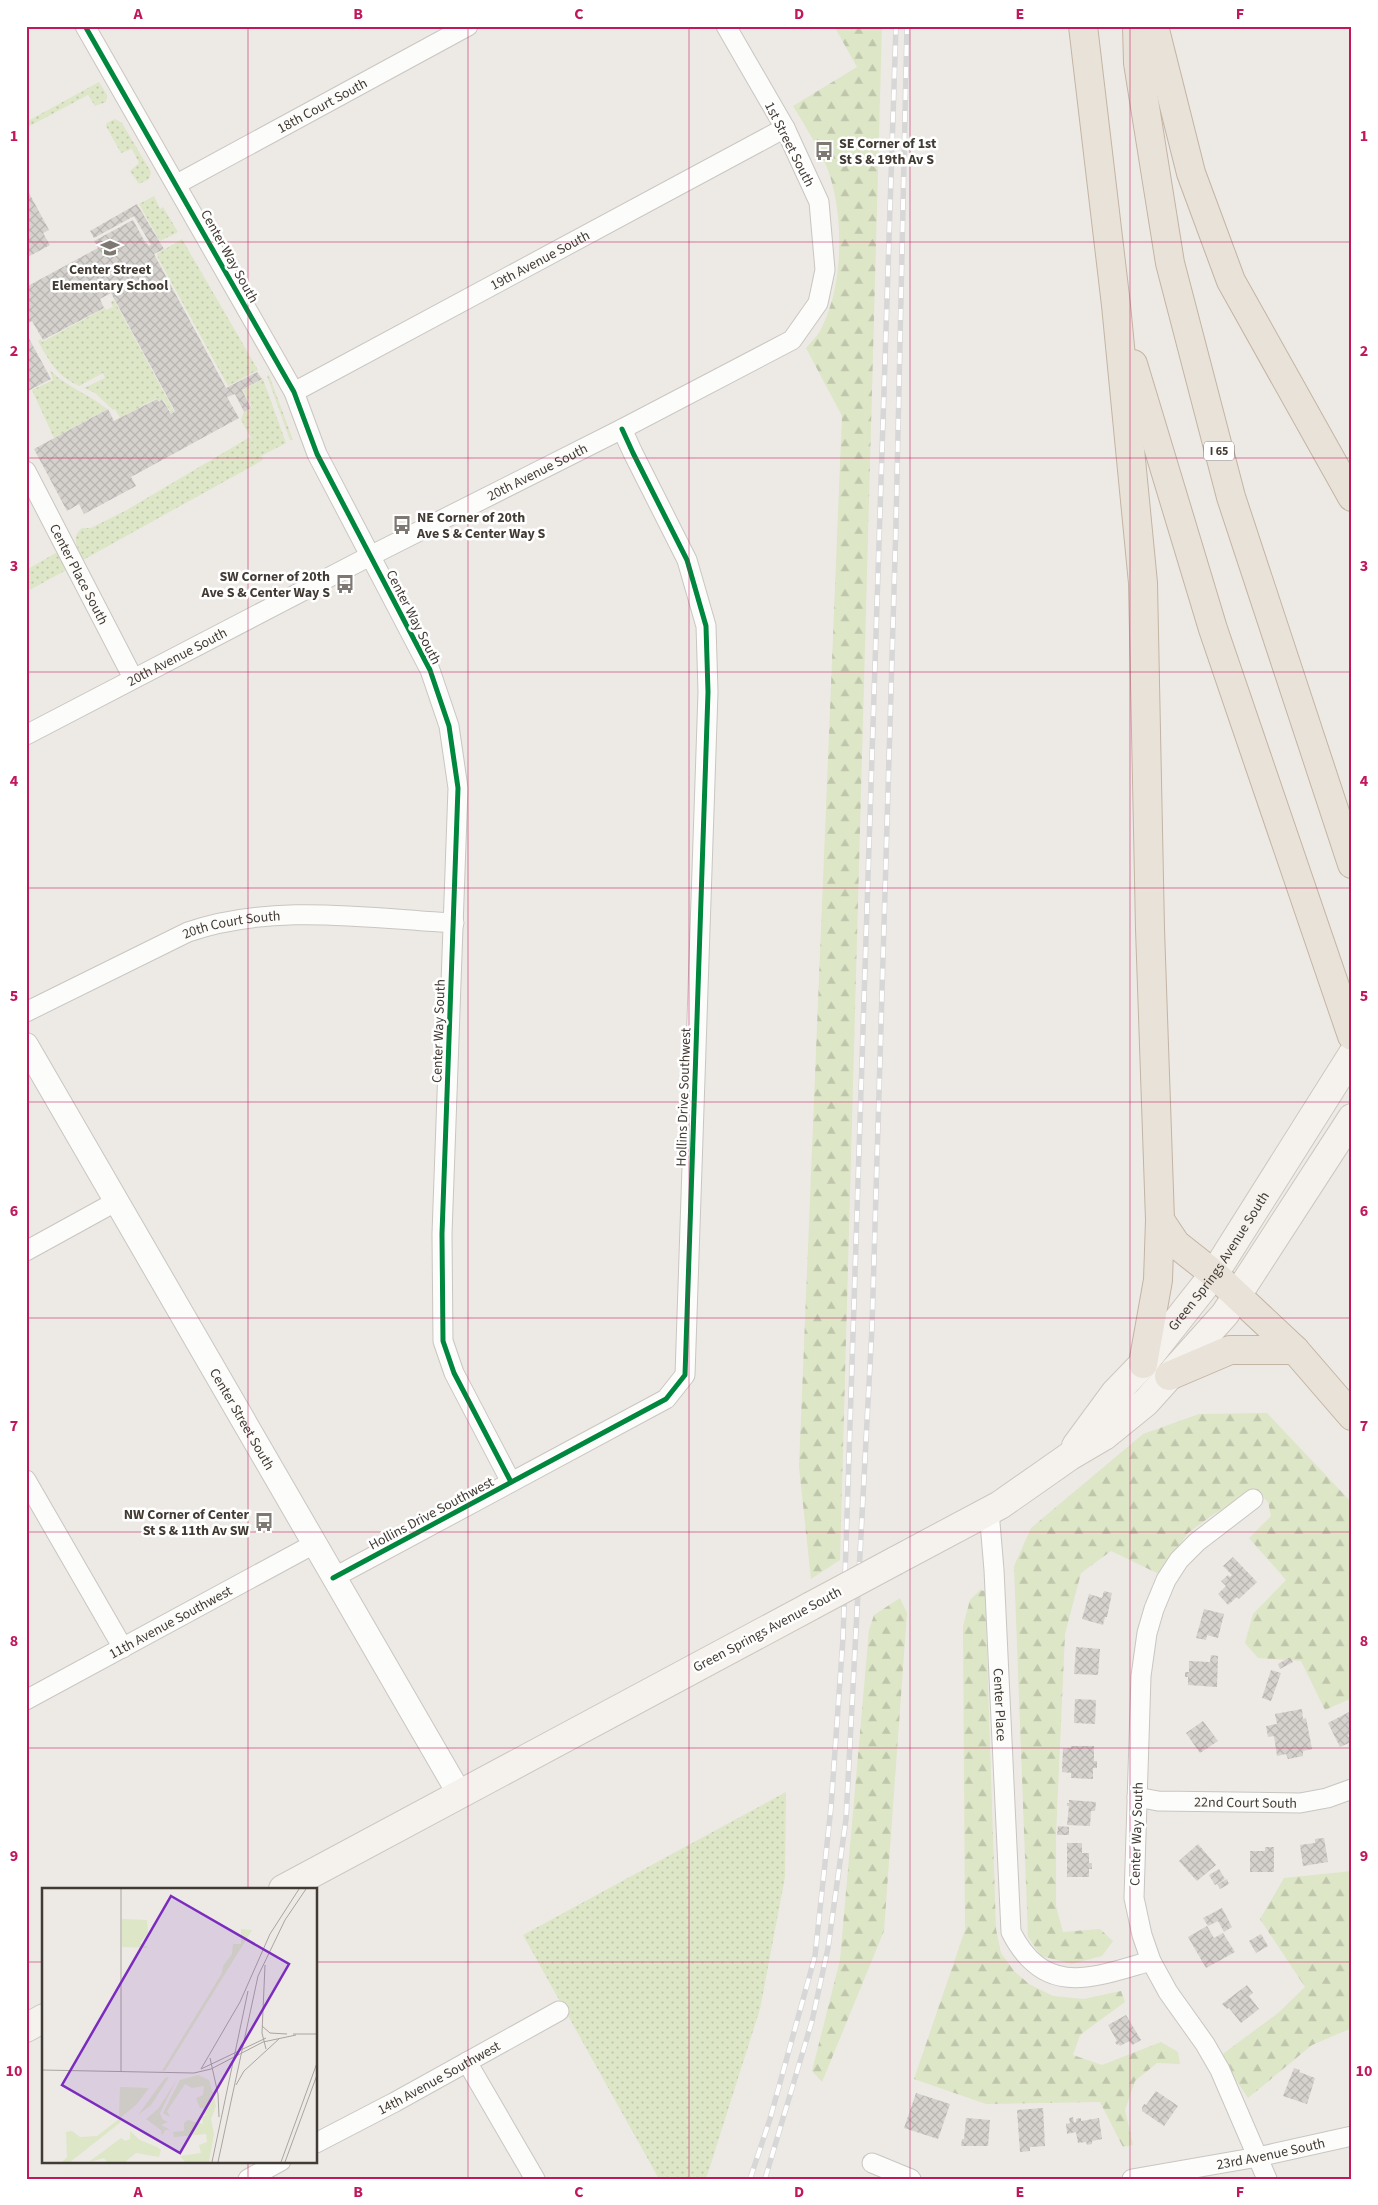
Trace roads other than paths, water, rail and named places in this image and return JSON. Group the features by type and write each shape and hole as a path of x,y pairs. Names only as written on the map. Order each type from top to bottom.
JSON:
{"highway":[{"path":"1083,26 1116,305 1143,583 1150,929 1160,1220 1158,1280 1143,1364"},
{"name":"I 65","path":"1137,26 1138,63 1170,263 1231,497 1352,864"},
{"path":"1154,26 1191,173 1231,281 1352,497"},
{"path":"1116,305 1213,629 1352,1036"},
{"path":"1160,1220 1176,1244 1214,1274 1295,1350 1352,1416"},
{"path":"1169,1376 1230,1350 1295,1350"}],"main road":[{"name":"Green Springs Avenue South","path":"1070,1456 1115,1393 1143,1364 1214,1274 1352,1055"},
{"name":"Green Springs Avenue South","path":"285,1888 459,1793 989,1511 1070,1456 1104,1436 1146,1402 1225,1314 1352,1118"},
{"path":"26,2028 42,2019"}],"street":[{"name":"Center Way South","path":"85,26 177,184 294,392 317,454 430,670 449,726 458,788 442,1234 444,1341 454,1374 511,1482"},
{"name":"18th Court South","path":"177,184 468,26"},
{"name":"1st Street South","path":"726,26 785,128 819,202 825,270"},
{"name":"19th Avenue South","path":"294,392 785,128"},
{"name":"20th Avenue South","path":"26,735 133,678 622,429 792,340 818,303 825,270"},
{"name":"Hollins Drive Southwest","path":"334,1578 666,1399 685,1375 708,701 706,626 687,560 622,429"},
{"name":"Center Place South","path":"26,471 133,678"},
{"name":"20th Court South","path":"26,1012 188,932 212,924 268,915 454,923"},
{"name":"Center Street South","path":"26,1045 459,1793"},
{"path":"26,1251 117,1201"},
{"path":"26,1480 123,1648"},
{"name":"Center Way South","path":"1253,1499 1197,1542 1180,1560 1166,1580 1147,1632 1141,1676 1134,1898 1142,1935 1151,1961 1168,1992 1220,2070 1267,2179"},
{"name":"Center Place","path":"989,1511 994,1570 1011,1932 1032,1962 1046,1971 1063,1977 1082,1979 1151,1961"},
{"name":"11th Avenue Southwest","path":"26,1700 314,1544"},
{"name":"22nd Court South","path":"1137,1797 1158,1801 1300,1803 1328,1798 1352,1789"},
{"name":"14th Avenue Southwest","path":"318,2142 560,2010"},
{"path":"467,2062 535,2179"},
{"name":"23rd Avenue South","path":"1132,2179 1258,2157 1352,2136"},
{"path":"248,2179 279,2162"},
{"path":"872,2163 911,2179"}],"railway":[{"path":"750,2179 770,2119 815,1956 831,1807 843,1638 896,26"},
{"path":"765,2179 812,2021 828,1948 846,1819 872,1327 896,524 907,26"}],"place":[{"name":"SE Corner of 1st St S & 19th Av S","path":"824,151"},
{"name":"Center Street Elementary School","path":"110,248"},
{"name":"NE Corner of 20th Ave S & Center Way S","path":"402,525"},
{"name":"SW Corner of 20th Ave S & Center Way S","path":"345,584"},
{"name":"NW Corner of Center St S & 11th Av SW","path":"264,1522"}]}
